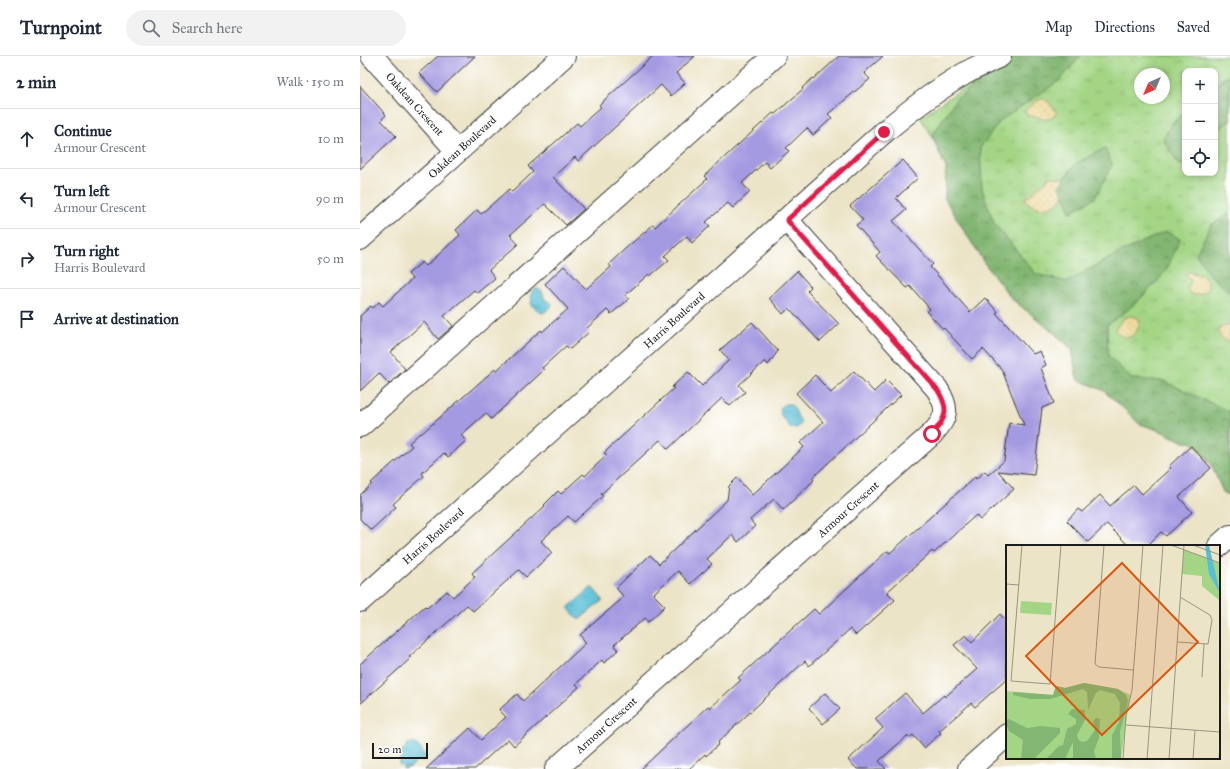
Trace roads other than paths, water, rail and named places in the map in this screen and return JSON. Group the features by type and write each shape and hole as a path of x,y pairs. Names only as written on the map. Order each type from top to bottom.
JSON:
{"street":[{"name":"Oakdean Crescent","path":"372,56 457,151"},
{"name":"Oakdean Boulevard","path":"360,239 564,56"},
{"path":"360,426 774,56"},
{"name":"Harris Boulevard","path":"360,601 911,109 965,74 1000,56"},
{"name":"Armour Crescent","path":"556,769 932,434 944,420 946,408 937,389 787,220"},
{"path":"1220,545 1230,536"},
{"path":"969,769 1006,736"}],"water":[{"path":"536,288 542,291 545,300 552,304 549,309 543,313 531,304 532,299 530,297 533,289"},
{"path":"785,404 790,404 792,406 801,421 797,428 791,428 781,416 780,408"},
{"path":"591,588 593,588 602,601 579,620 569,609 569,607"},
{"path":"414,742 421,749 426,759 423,762 416,761 411,767 403,769 403,766 399,765 404,748 408,744"}]}
